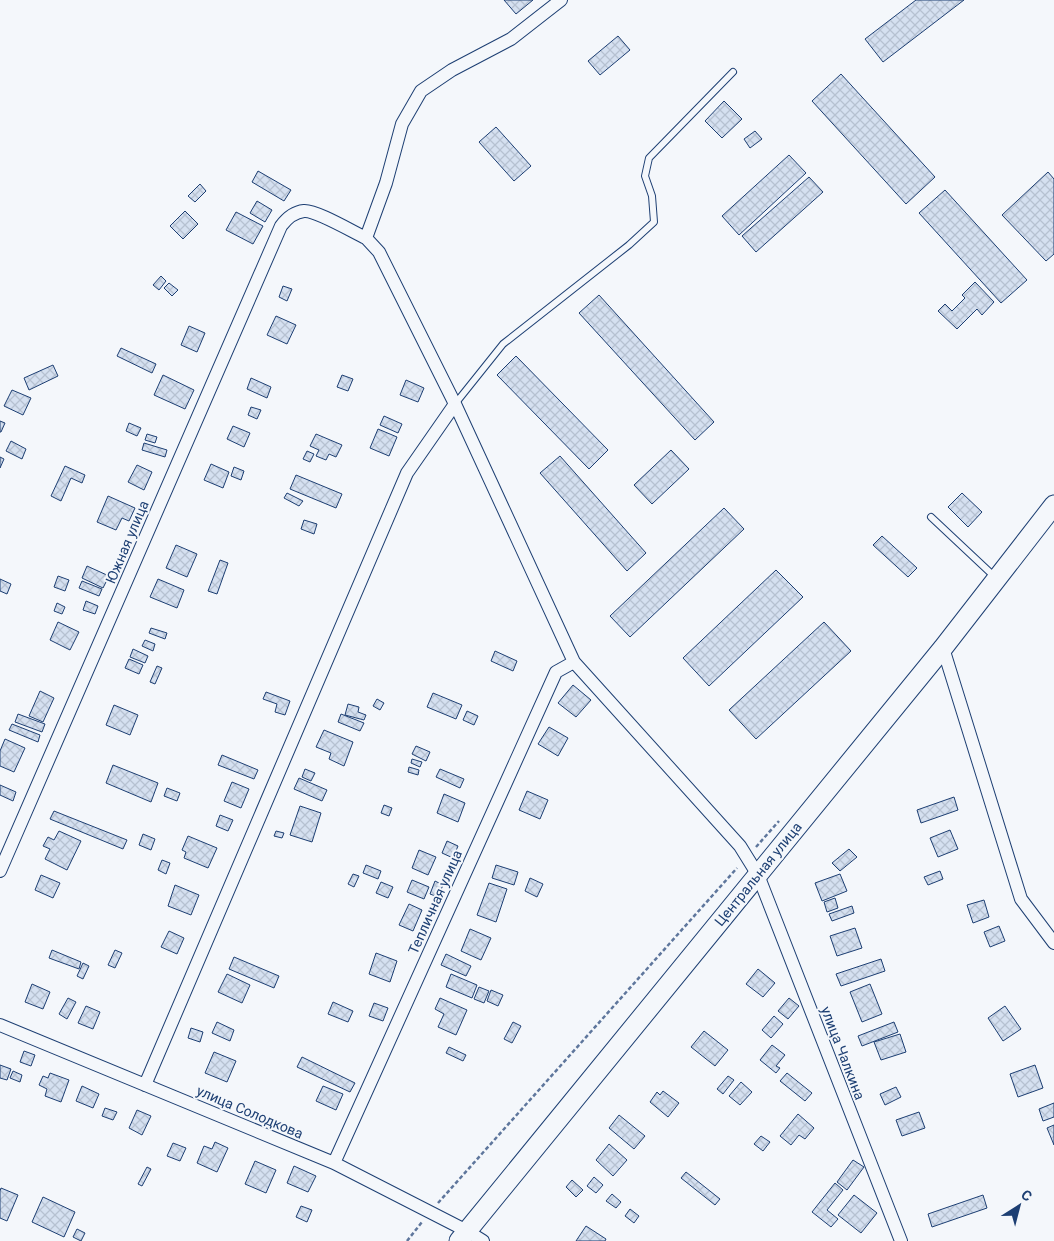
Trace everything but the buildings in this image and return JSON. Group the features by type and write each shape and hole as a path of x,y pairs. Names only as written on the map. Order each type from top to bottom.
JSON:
{"street":[{"path":"366,238 386,183 402,124 421,91 452,70 511,38 561,0"},
{"name":"Южная улица","path":"0,871 281,226 288,218 297,213 311,212 366,238"},
{"name":"улица Чалкина","path":"366,238 379,252 455,404 574,662 740,846 758,875 901,1241"},
{"path":"145,1085 406,473 455,404"},
{"name":"Центральная улица","path":"470,1238 758,875 943,648 1054,505"},
{"path":"943,648 1021,899 1054,943"},
{"name":"Тепличная улица","path":"334,1163 556,672 574,662"},
{"name":"улица Солодкова","path":"0,1025 334,1163 430,1212 470,1238"}],"lane":[{"path":"455,404 503,344 629,245 654,222 652,196 645,176 649,158 733,72"},
{"path":"931,517 997,579"}],"path":[{"path":"407,1241 430,1212 779,821"}]}
